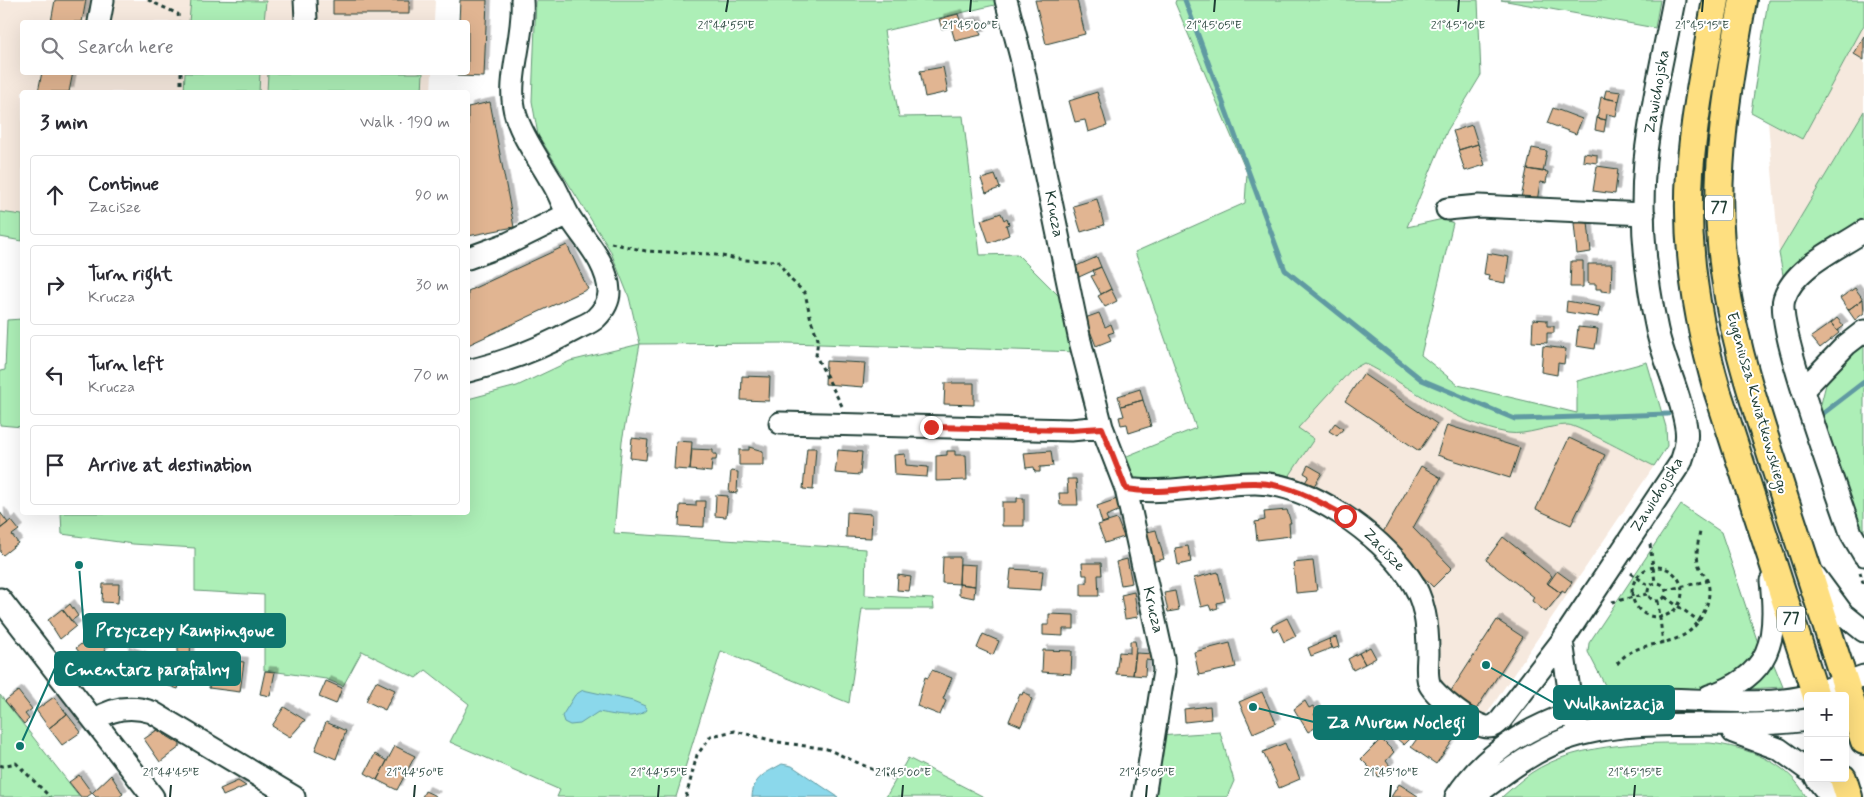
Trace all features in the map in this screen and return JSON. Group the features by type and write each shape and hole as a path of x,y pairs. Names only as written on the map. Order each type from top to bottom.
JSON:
{"main road":[{"name":"Eugeniusza Kwiatkowskiego","path":"1716,0 1692,146 1690,208 1692,258 1700,319 1710,366 1766,541 1811,692"},
{"name":"Eugeniusza Kwiatkowskiego","path":"1742,0 1730,74 1722,148 1720,212 1724,271 1741,360 1807,565 1854,695"},
{"name":"77","path":"1854,695 1864,741"},
{"path":"1844,782 1850,797"}],"street":[{"path":"99,20 103,0"},
{"path":"470,370 496,364 556,340 596,318 608,302 609,291 606,275 584,236 568,214 560,194 524,136 512,101 520,43 522,0"},
{"name":"Krucza","path":"1006,0 1021,57 1063,261 1102,428 1126,489 1163,658 1164,672 1144,797"},
{"name":"Zawichojska","path":"1483,726 1494,726 1501,720 1562,641 1681,462 1684,452 1686,428 1665,360 1652,304 1645,248 1644,214 1645,162 1651,119 1674,0"},
{"path":"1447,208 1479,206 1644,214"},
{"path":"470,257 509,243 568,214"},
{"path":"1864,231 1796,278 1784,300 1784,323 1803,390 1852,533 1864,555"},
{"path":"1803,390 1846,345 1864,331"},
{"path":"780,422 1071,430 1102,428"},
{"name":"Zacisze","path":"1126,489 1148,491 1262,484 1302,494 1356,522 1374,536 1409,576 1417,589 1427,621 1427,674 1431,688 1483,726"},
{"path":"1698,700 1720,693 1743,681 1757,667 1768,651 1774,629 1774,608 1766,541"},
{"path":"1807,565 1843,614 1864,631"},
{"path":"0,599 153,797"},
{"path":"1562,641 1574,713 1580,735"},
{"path":"1456,797 1493,756 1537,727 1574,713 1632,701 1778,700 1804,696"},
{"path":"94,720 116,710 130,707 152,712 294,797"},
{"path":"1473,797 1526,758 1552,745 1580,735 1635,728 1766,725 1804,720"},
{"path":"1711,726 1765,742 1792,757 1804,767"},
{"path":"1819,782 1831,797"}],"path":[{"path":"148,0 178,14 179,20"},
{"path":"181,75 181,90"},
{"path":"584,236 646,251 710,254 744,260 778,262 790,279 805,293 811,320 818,339 816,356 840,400 850,425"},
{"path":"1617,664 1624,656 1636,649 1646,645 1663,644 1686,635 1699,621 1708,600 1707,581 1698,565 1700,532"},
{"path":"1650,544 1655,582"},
{"path":"1653,567 1671,571 1677,577 1681,587 1681,600 1677,606 1672,612 1660,616 1642,612 1636,606 1632,597 1632,590 1637,577 1646,569 1653,567"},
{"path":"1631,573 1649,586"},
{"path":"1666,590 1707,581"},
{"path":"1655,582 1661,583 1666,590 1665,597 1658,601 1650,599 1647,594 1649,586 1655,582"},
{"path":"1612,602 1647,594"},
{"path":"1665,597 1699,621"},
{"path":"1658,601 1663,644"},
{"path":"686,797 697,755 711,736 735,731 778,742 827,749 894,779"},
{"path":"0,765 16,763 50,797"}],"shaded area":[{"path":"0,0 435,0 434,20 20,20 20,75 432,75 431,90 20,90 20,215 0,212"},
{"path":"1864,25 1864,111 1779,253 1768,122 1802,138"},
{"path":"1364,363 1389,375 1416,394 1471,421 1509,433 1570,424 1654,466 1484,718 1438,688 1422,585 1286,481 1314,439 1298,428 1351,370"}],"green space":[{"path":"191,0 266,1 264,20 189,20"},
{"path":"536,0 1002,0 1003,3 884,31 899,117 963,116 980,255 1017,254 1068,305 1078,352 787,343 640,344 629,297 610,250 538,135 532,101"},
{"path":"1176,0 1478,0 1481,75 1447,131 1407,227 1443,219 1453,223 1421,355 1458,385 1577,413 1577,381 1647,362 1666,427 1667,446 1654,466 1596,436 1568,425 1515,434 1470,422 1364,363 1351,370 1298,428 1314,439 1286,481 1143,488 1134,481 1122,458 1196,428 1135,252 1245,203 1247,173 1175,3"},
{"path":"1501,0 1660,0 1655,28"},
{"path":"1768,0 1864,0 1864,25 1802,139 1751,112"},
{"path":"185,75 260,75 259,90 184,90"},
{"path":"268,75 423,75 422,90 267,90"},
{"path":"1864,111 1864,231 1785,286 1779,253"},
{"path":"0,212 20,215 20,241 0,237"},
{"path":"20,319 20,427 0,425 0,371 5,370 7,320"},
{"path":"1864,342 1864,542 1860,537 1820,408 1830,368"},
{"path":"640,344 622,441 614,533 866,549 865,595 933,599 934,609 862,609 849,703 721,651 676,797 557,797 560,790 450,742 469,704 426,670 416,678 362,651 343,686 326,679 264,670 264,595 195,591 195,548 133,544 62,534 61,515 470,515 470,398 517,386 570,361"},
{"path":"1681,505 1721,532 1760,649 1754,661 1721,685 1698,689 1609,693 1588,652 1589,643"},
{"path":"1772,660 1783,687 1746,689"},
{"path":"0,695 80,797 0,797"},
{"path":"1220,732 1234,781 1227,797 1151,797 1158,736"},
{"path":"1710,743 1738,748 1765,758 1789,774 1806,797 1502,797 1531,773 1551,762 1572,754 1595,749 1641,744"},
{"path":"908,758 984,797 886,797"}],"water":[{"path":"583,690 633,701 645,706 647,710 630,716 598,712 580,724 570,725 564,722 562,716 575,695"},
{"path":"782,764 792,766 838,797 752,797 755,785 761,776"}],"building":[{"path":"55,0 86,0 82,20 51,20"},
{"path":"333,0 409,0 409,14 333,14"},
{"path":"460,0 487,0 484,77 457,76 470,75 470,20 459,20"},
{"path":"1035,0 1077,0 1085,34 1046,44"},
{"path":"958,14 961,23 977,20 981,35 955,41 951,27 942,29 939,19"},
{"path":"1864,36 1864,60 1854,54"},
{"path":"943,67 948,92 925,97 920,71"},
{"path":"41,75 72,75 69,90 38,90"},
{"path":"1606,90 1621,92 1619,101 1604,98"},
{"path":"1097,92 1107,126 1088,132 1085,120 1075,122 1069,101"},
{"path":"1601,97 1619,101 1616,116 1607,114 1606,120 1597,118"},
{"path":"490,102 514,227 470,236 470,107"},
{"path":"1553,108 1582,119 1576,134 1547,123"},
{"path":"1597,118 1606,120 1604,132 1595,130"},
{"path":"1472,125 1478,144 1459,150 1453,131"},
{"path":"1478,144 1485,165 1465,171 1458,150"},
{"path":"1532,148 1547,151 1543,172 1527,169"},
{"path":"1584,153 1597,155 1597,163 1583,161"},
{"path":"1597,166 1618,169 1615,194 1593,191"},
{"path":"1527,169 1548,172 1546,183 1540,182 1537,202 1521,198"},
{"path":"995,175 1000,188 986,193 981,179"},
{"path":"1097,199 1104,225 1081,232 1073,206"},
{"path":"1001,213 1004,220 1007,218 1009,224 1006,225 1009,235 989,243 981,220"},
{"path":"1588,222 1591,252 1577,254 1574,223"},
{"path":"567,245 588,289 470,344 470,290"},
{"path":"1487,253 1509,257 1505,283 1488,280 1489,275 1484,274"},
{"path":"1097,257 1101,267 1079,277 1074,267"},
{"path":"1571,261 1583,261 1583,287 1570,287"},
{"path":"1588,264 1612,264 1611,292 1596,289 1596,284 1588,284"},
{"path":"1101,267 1111,289 1101,294 1091,276 1095,275 1093,270"},
{"path":"1855,288 1863,299 1848,310 1840,298"},
{"path":"1111,289 1117,301 1105,307 1098,296"},
{"path":"1863,299 1864,313 1855,320 1848,310"},
{"path":"1567,301 1600,307 1598,317 1566,312"},
{"path":"1099,313 1105,327 1111,324 1114,332 1108,334 1111,340 1096,346 1085,318"},
{"path":"1837,318 1844,326 1837,331 1831,323"},
{"path":"1533,319 1547,320 1547,326 1554,326 1554,333 1547,333 1547,343 1532,342"},
{"path":"1831,323 1839,333 1820,348 1811,337"},
{"path":"1578,327 1598,329 1595,349 1576,346"},
{"path":"1543,346 1566,349 1564,364 1558,363 1557,375 1541,372"},
{"path":"826,361 865,363 863,387 825,384"},
{"path":"1363,374 1437,424 1419,451 1345,401"},
{"path":"742,376 770,377 769,401 741,400"},
{"path":"945,383 974,383 974,405 944,404"},
{"path":"1140,389 1143,400 1121,406 1118,396"},
{"path":"1143,400 1151,426 1129,433 1127,424 1121,425 1119,417 1124,416 1121,406"},
{"path":"1335,423 1343,429 1337,436 1329,431"},
{"path":"1447,425 1520,448 1510,478 1437,455"},
{"path":"632,438 648,440 646,460 630,458"},
{"path":"1569,438 1605,455 1571,525 1536,509"},
{"path":"676,441 692,442 690,470 674,469"},
{"path":"749,447 763,451 763,465 739,465 739,450 749,450"},
{"path":"807,448 816,448 813,490 803,489"},
{"path":"692,449 713,450 713,454 717,454 716,460 712,460 711,472 690,470"},
{"path":"838,450 862,452 860,475 835,473"},
{"path":"947,451 955,451 955,455 966,455 967,480 936,481 936,456 947,455"},
{"path":"1051,451 1053,466 1040,467 1040,472 1035,472 1034,467 1026,468 1024,453"},
{"path":"905,454 906,465 928,467 927,477 895,475 894,455"},
{"path":"1308,465 1322,473 1312,489 1304,484 1309,476 1304,473"},
{"path":"1421,466 1441,478 1413,528 1452,568 1433,587 1382,534"},
{"path":"731,471 738,472 737,493 729,492"},
{"path":"1067,479 1076,479 1078,505 1060,505 1059,493 1068,493"},
{"path":"716,495 728,496 726,517 715,516"},
{"path":"1017,498 1024,498 1024,526 1002,526 1002,502 1017,502"},
{"path":"1117,499 1123,509 1106,516 1108,521 1102,523 1097,506"},
{"path":"696,501 705,501 704,527 679,526 680,505 696,506"},
{"path":"1287,510 1291,523 1289,523 1290,536 1257,540 1255,522 1265,520 1264,512"},
{"path":"0,512 8,523 0,529"},
{"path":"847,512 872,514 871,538 846,537"},
{"path":"1117,519 1124,537 1105,543 1098,525"},
{"path":"11,520 19,530 12,535 18,543 3,555 0,552 0,529"},
{"path":"1156,530 1164,559 1151,562 1143,533"},
{"path":"1503,537 1552,576 1547,583 1561,593 1546,612 1532,601 1534,597 1486,560"},
{"path":"1188,546 1191,562 1178,565 1175,548"},
{"path":"943,557 960,557 959,584 942,583"},
{"path":"1127,559 1132,583 1121,585 1116,562"},
{"path":"1313,561 1317,591 1296,593 1293,563"},
{"path":"1082,563 1101,563 1102,575 1098,575 1099,596 1081,596 1081,583 1087,583 1087,575 1083,575"},
{"path":"960,564 976,565 975,586 959,584"},
{"path":"1011,569 1043,571 1041,590 1009,588"},
{"path":"1557,571 1572,582 1565,593 1562,591 1561,593 1548,584"},
{"path":"1218,572 1225,601 1217,603 1218,608 1211,610 1209,605 1201,607 1194,578"},
{"path":"898,575 911,577 909,591 897,590"},
{"path":"103,584 119,584 118,603 102,602"},
{"path":"959,584 975,586 974,598 959,595"},
{"path":"1175,591 1179,610 1168,612 1164,593"},
{"path":"1134,592 1138,617 1125,619 1121,595"},
{"path":"70,604 78,616 71,621 63,610"},
{"path":"62,609 76,626 60,639 48,620"},
{"path":"1049,614 1074,615 1074,629 1063,629 1063,636 1043,635 1043,625 1049,625"},
{"path":"1287,618 1296,636 1284,642 1278,629 1273,631 1271,626"},
{"path":"1497,620 1523,637 1475,711 1449,694"},
{"path":"178,628 191,628 190,661 178,660"},
{"path":"94,634 106,650 88,664 76,648"},
{"path":"983,634 999,641 993,655 977,648"},
{"path":"1336,637 1339,647 1333,649 1329,639"},
{"path":"1329,639 1332,648 1311,656 1308,648"},
{"path":"1130,641 1135,641 1136,646 1133,675 1116,674 1119,652 1130,653"},
{"path":"1230,643 1236,667 1199,675 1194,652"},
{"path":"1370,647 1376,658 1365,664 1359,653"},
{"path":"1043,650 1072,651 1071,674 1042,672"},
{"path":"125,651 144,657 137,678 117,673"},
{"path":"1136,653 1155,654 1154,661 1146,660 1145,676 1133,675"},
{"path":"1359,653 1365,664 1353,670 1348,659"},
{"path":"213,658 244,662 240,692 209,688"},
{"path":"158,670 182,677 178,689 155,681"},
{"path":"932,670 952,678 943,699 946,701 940,715 917,706 925,677 928,678"},
{"path":"265,671 275,672 270,696 260,694"},
{"path":"326,681 342,688 336,704 319,697"},
{"path":"376,681 395,690 385,710 366,701"},
{"path":"18,691 32,709 25,714 29,719 24,724 5,701"},
{"path":"1023,692 1030,695 1032,699 1021,726 1009,721 1020,694 1022,695"},
{"path":"1262,692 1276,723 1253,733 1239,702"},
{"path":"54,697 67,714 49,728 36,710"},
{"path":"1305,701 1309,708 1313,706 1317,712 1314,714 1320,725 1308,732 1294,709"},
{"path":"1210,706 1211,719 1185,722 1184,709"},
{"path":"284,707 305,720 290,737 272,726"},
{"path":"67,714 81,732 62,745 49,728"},
{"path":"1434,715 1459,732 1436,764 1411,747"},
{"path":"1399,718 1415,734 1404,745 1387,730"},
{"path":"326,722 346,731 336,759 315,750"},
{"path":"157,730 180,744 180,747 160,762 144,739"},
{"path":"1381,739 1394,752 1386,761 1390,766 1379,777 1361,759"},
{"path":"1285,743 1300,779 1279,788 1263,752"},
{"path":"395,746 415,756 397,790 377,780"},
{"path":"375,754 387,761 377,780 365,773"},
{"path":"79,775 92,793 87,797 81,797 69,782"},
{"path":"111,775 123,794 119,797 96,797 92,793"},
{"path":"238,781 246,786 223,796 220,789"},
{"path":"1399,784 1418,796 1391,797"},
{"path":"425,791 436,796 422,797"}],"waterway":[{"path":"1185,0 1285,270 1422,380 1515,419 1668,414"},
{"path":"1821,415 1864,382"}],"place":[{"name":"Przyczepy Kampingowe","path":"79,565"},
{"name":"Wulkanizacja","path":"1486,665"},
{"name":"Za Murem Noclegi","path":"1253,707"},
{"name":"Cmentarz parafialny","path":"20,746"}],"route":[{"path":"931,427 1071,430 1102,428 1126,489 1148,491 1255,483 1279,487 1302,494 1345,516"}]}
